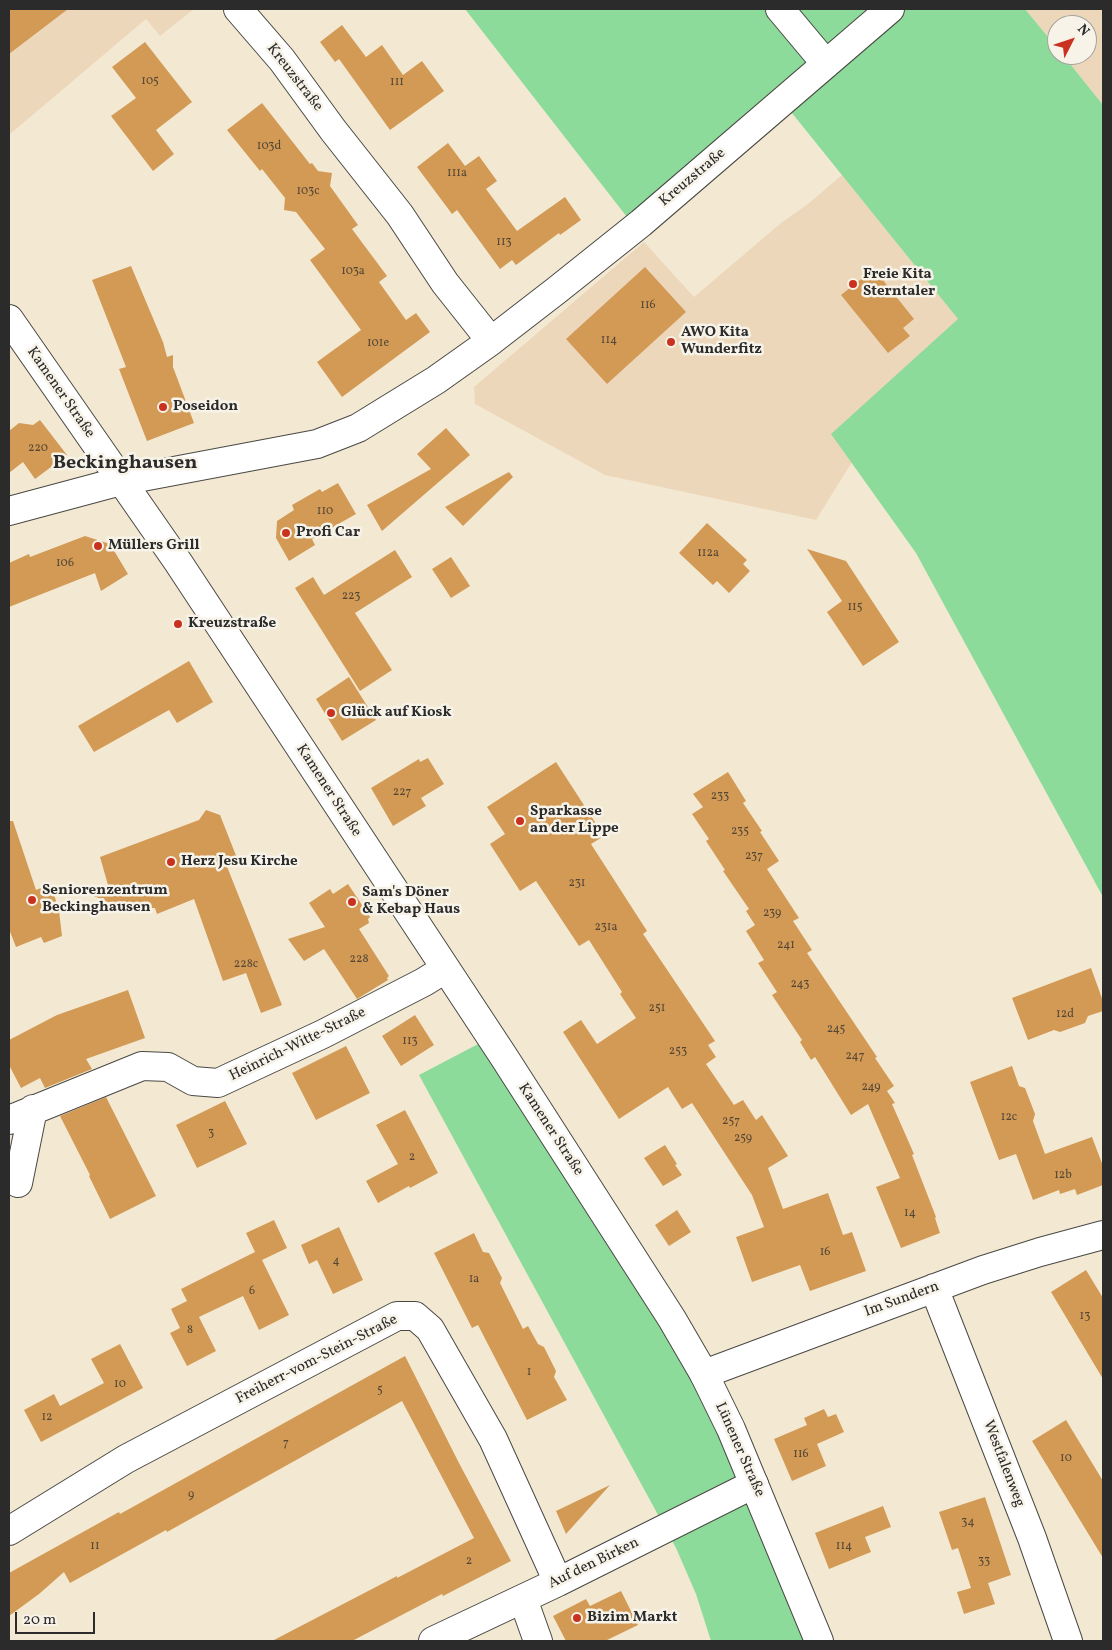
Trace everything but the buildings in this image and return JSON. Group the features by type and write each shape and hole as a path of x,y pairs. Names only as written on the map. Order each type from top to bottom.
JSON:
{"street":[{"name":"Kreuzstraße","path":"238,9 282,60 400,215 445,283 491,341"},
{"path":"780,9 826,64"},
{"name":"Kreuzstraße","path":"9,511 121,481 317,444 358,428 436,380 491,341 557,290 641,222 890,9"},
{"name":"Kamener Straße","path":"9,320 178,562 640,1268"},
{"name":"Heinrich-Witte-Straße","path":"18,1183 21,1115 142,1066 168,1067 193,1081 218,1083 323,1034 424,982 445,969"},
{"name":"Im Sundern","path":"704,1374 983,1270 1103,1235"},
{"name":"Lünener Straße","path":"640,1268 704,1374 731,1429 820,1641"},
{"name":"Westfalenweg","path":"934,1288 1032,1538 1068,1641"},
{"name":"Freiherr-vom-Stein-Straße","path":"9,1531 126,1459 397,1316 415,1316 430,1329 493,1439 558,1582"},
{"name":"Auf den Birken","path":"433,1641 558,1582 754,1484"},
{"path":"523,1599 538,1641"}],"shaded area":[{"path":"9,9 194,9 160,36 146,19 9,135"},
{"path":"1025,9 1103,9 1103,105 1071,65 1097,65 1097,15 1047,15 1047,36"},
{"name":"AWO Kita Wunderfitz","path":"842,175 959,320 832,434 852,462 816,520 605,475 475,404 474,387 644,242 694,297 781,223 808,204"}],"green space":[{"path":"465,9 1025,9 1047,36 1047,65 1071,65 1103,105 1103,897 916,553 831,434 958,319 775,92 627,217"},
{"path":"501,1032 692,1343 825,1641 711,1641 696,1594 676,1548 419,1075"}],"place":[{"name":"Freie Kita Sterntaler","path":"853,284"},
{"name":"AWO Kita Wunderfitz","path":"671,342"},
{"name":"Poseidon","path":"163,407"},
{"name":"Profi Car","path":"286,533"},
{"name":"Müllers Grill","path":"98,546"},
{"name":"Kreuzstraße","path":"178,624"},
{"name":"Glück auf Kiosk","path":"331,713"},
{"name":"Sparkasse an der Lippe","path":"520,821"},
{"name":"Herz Jesu Kirche","path":"171,862"},
{"name":"Seniorenzentrum Beckinghausen","path":"32,900"},
{"name":"Sam's Döner & Kebap Haus","path":"352,902"},
{"name":"Bizim Markt","path":"577,1618"}],"district":[{"name":"Beckinghausen","path":"125,464"}]}
